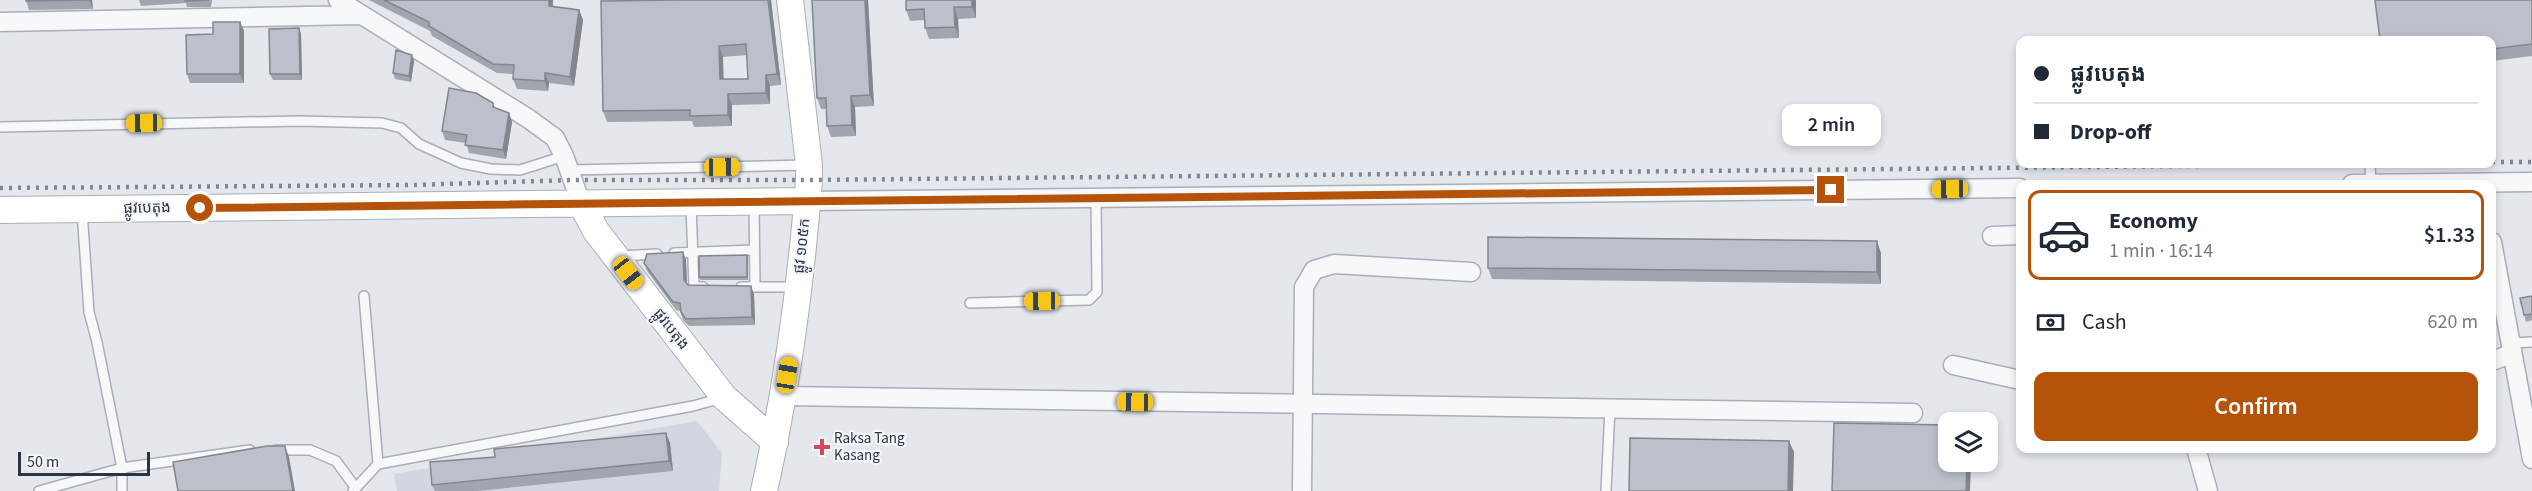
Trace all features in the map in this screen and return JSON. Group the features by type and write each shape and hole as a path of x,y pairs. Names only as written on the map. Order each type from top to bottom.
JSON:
{"main road":[{"name":"ផ្លូវ ១០៥ក","path":"764,491 784,396 798,287 809,165 790,0"},
{"name":"ផ្លូវបេតុង","path":"0,210 807,201"},
{"name":"ផ្លូវបេតុង","path":"581,203 596,231 614,256 724,397 775,442"}],"street":[{"path":"338,0 529,119 555,138 567,163 581,203"},
{"path":"0,22 360,15"},
{"path":"2496,184 2532,183"},
{"path":"807,201 2016,188"},
{"path":"1992,236 2016,236"},
{"path":"1302,491 1304,286 1314,270 1334,264 1471,272"},
{"path":"2496,266 2510,349 2526,401 2532,459"},
{"path":"2496,358 2510,349"},
{"path":"1953,365 2016,379"},
{"path":"784,396 1913,413"},
{"path":"2197,453 2208,491"}],"lane":[{"path":"0,127 299,121 382,123 401,128 419,144 461,163 491,169 520,170 567,163 809,165"},
{"path":"970,303 1089,300 1097,292 1096,198"},
{"path":"754,201 754,287"},
{"path":"691,202 694,286 714,287"},
{"path":"81,209 89,312 122,468 122,491"},
{"path":"614,256 754,250"},
{"path":"734,287 798,287"},
{"path":"364,296 378,464"},
{"path":"2510,349 2532,342"},
{"path":"39,491 122,468 242,450 310,450 336,461 354,489 378,464 693,406 724,397"},
{"path":"1605,491 1610,408"}],"shaded area":[{"path":"697,421 722,453 719,491 397,491 394,474"}],"building":[{"path":"26,0 89,0 26,1"},
{"path":"384,0 549,0 549,6 579,10 570,77 545,73 545,81 513,79 514,65 493,64 429,26 429,22"},
{"path":"768,0 777,74 766,75 766,93 728,94 728,115 690,116 690,110 603,111 601,1","holes":["746,44 748,79 720,79 719,46"]},
{"path":"812,0 865,0 870,95 851,96 852,125 827,126 826,98 817,98"},
{"path":"906,0 972,0 972,7 954,7 955,27 925,28 924,9 906,10"},
{"path":"2375,0 2532,0 2532,44 2496,48 2496,36 2380,36"},
{"path":"213,22 240,22 240,74 187,74 186,35 213,34"},
{"path":"299,28 300,74 270,74 269,29"},
{"path":"396,50 412,55 409,76 393,73"},
{"path":"449,88 476,93 493,103 493,107 509,113 503,150 465,145 467,135 442,131"},
{"path":"1488,237 1877,241 1877,272 1488,268"},
{"path":"683,252 684,280 688,285 751,286 752,317 686,319 681,312 680,303 673,302 644,263 647,254"},
{"path":"747,255 747,277 699,277 699,256"},
{"path":"2532,296 2532,314 2524,315 2520,298"},
{"path":"1834,423 1938,425 1938,472 1967,472 1966,491 1832,491"},
{"path":"666,433 669,461 432,485 430,462 495,457 494,449"},
{"path":"1630,438 1789,441 1788,491 1629,491"},
{"path":"267,446 285,446 293,491 178,491 173,462"}],"railway":[{"path":"2496,162 2532,162"},
{"path":"0,188 413,185 572,180 809,180 2016,168"}],"place":[{"name":"Raksa Tang Kasang","path":"822,447"}],"route":[{"path":"200,208 1831,190"}]}
